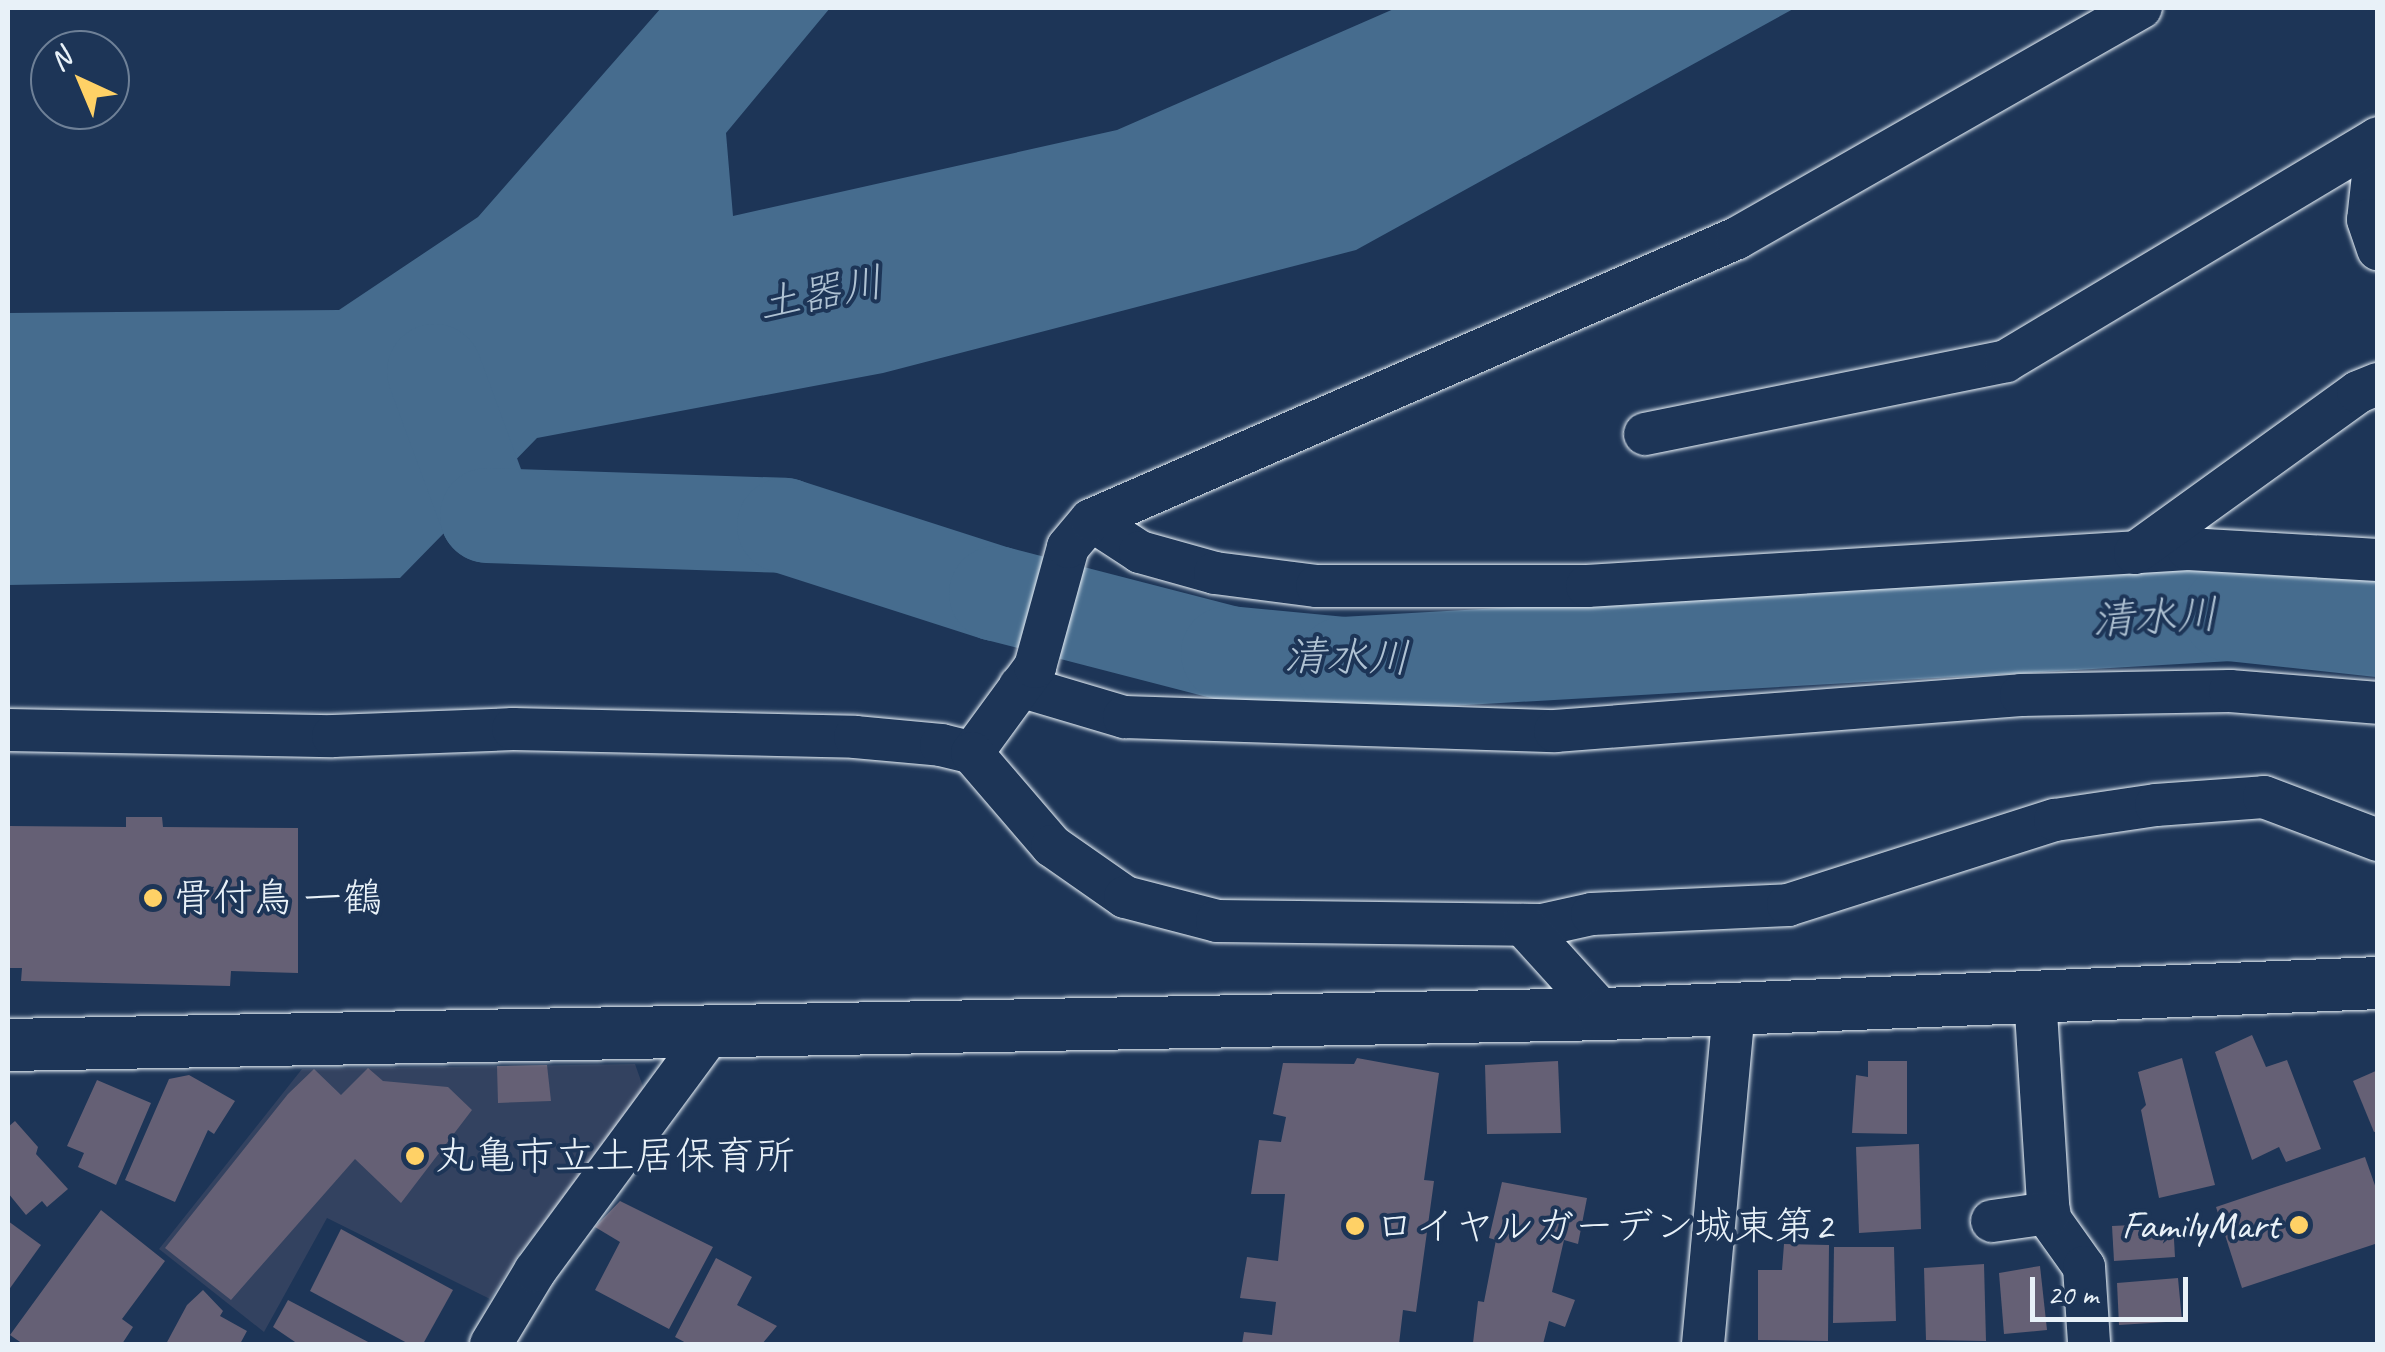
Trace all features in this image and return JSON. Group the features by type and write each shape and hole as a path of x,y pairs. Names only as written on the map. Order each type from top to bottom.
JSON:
{"street":[{"path":"972,753 1028,676 1080,534 1738,238 2141,8"},
{"path":"2377,138 2368,220 2378,249"},
{"path":"1645,434 2006,361 2377,138"},
{"path":"2135,553 2358,392 2378,384"},
{"path":"1080,534 1215,573 1317,586 1587,586 2188,549 2378,560"},
{"path":"1028,676 1124,716 1555,730 2021,695 2230,691 2378,703"},
{"path":"8,730 333,736 570,730 855,737 941,745 972,753 1052,846 1125,897 1218,920 1542,925 1592,914 1788,905 2056,820 2156,805 2264,796 2378,840"},
{"path":"1523,924 1604,1014"},
{"path":"8,1045 714,1028 1604,1014 2378,983"},
{"path":"2035,996 2049,1214 2084,1267 2089,1343"},
{"path":"1702,1344 1734,1008"},
{"path":"491,1344 535,1271 714,1028"},
{"path":"1992,1221 2049,1214"}],"shaded area":[{"name":"丸亀市立土居保育所","path":"635,1064 646,1095 522,1250 490,1299 327,1218 264,1332 159,1249 302,1069"}],"water":[{"name":"土器川","path":"661,8 830,8 726,133 733,216 1117,130 1396,8 1795,8 1356,250 883,373 537,438 400,578 8,585 8,313 339,310 478,217"}],"building":[{"name":"骨付鳥 一鶴","path":"126,817 162,817 163,827 298,828 298,973 231,971 230,986 21,981 22,968 8,968 8,826 126,827"},
{"path":"2252,1035 2266,1067 2287,1060 2321,1149 2286,1162 2279,1147 2252,1160 2215,1052"},
{"name":"ロイヤルガーデン城東第2","path":"1357,1058 1439,1073 1424,1180 1434,1181 1416,1312 1403,1310 1399,1344 1242,1344 1244,1332 1272,1335 1276,1302 1240,1298 1247,1257 1278,1261 1285,1194 1251,1194 1259,1140 1281,1142 1286,1117 1273,1114 1283,1063 1354,1064"},
{"path":"2182,1058 2215,1185 2159,1198 2141,1110 2146,1105 2138,1072"},
{"path":"1558,1061 1561,1133 1487,1134 1485,1065"},
{"path":"1868,1061 1907,1061 1907,1134 1852,1133 1856,1075 1868,1077"},
{"path":"547,1065 551,1101 498,1103 497,1066"},
{"path":"368,1068 383,1081 448,1087 472,1110 401,1203 355,1159 231,1300 165,1248 288,1094 314,1069 341,1095"},
{"path":"2378,1070 2378,1131 2374,1132 2353,1081"},
{"path":"189,1075 235,1101 214,1134 208,1130 175,1202 125,1180 169,1079"},
{"path":"97,1080 151,1103 116,1185 78,1167 84,1153 67,1146"},
{"path":"15,1121 38,1147 36,1154 68,1189 47,1207 42,1201 26,1215 8,1193 8,1127"},
{"path":"1919,1144 1921,1229 1859,1233 1856,1147"},
{"name":"FamilyMart","path":"2365,1157 2378,1194 2378,1243 2242,1288 2216,1207"},
{"path":"1502,1182 1587,1198 1578,1244 1564,1240 1552,1292 1575,1300 1565,1327 1549,1321 1543,1344 1473,1343 1478,1301 1484,1302 1496,1240 1489,1238"},
{"path":"620,1201 713,1247 669,1329 595,1290 620,1242 595,1227"},
{"path":"101,1210 165,1261 122,1319 133,1327 122,1344 23,1344 10,1335"},
{"path":"8,1221 41,1245 8,1291"},
{"path":"2173,1223 2175,1257 2114,1261 2112,1226"},
{"path":"341,1229 453,1290 423,1344 409,1344 310,1291"},
{"path":"1784,1244 1829,1245 1828,1341 1758,1340 1758,1270 1782,1270"},
{"path":"1834,1247 1894,1247 1896,1321 1833,1323"},
{"path":"716,1258 752,1277 737,1305 777,1326 762,1344 688,1344 675,1337"},
{"path":"1984,1264 1986,1341 1926,1340 1924,1268"},
{"path":"2040,1266 2047,1330 2004,1334 1999,1273"},
{"path":"2178,1278 2182,1321 2119,1325 2117,1283"},
{"path":"203,1290 223,1311 220,1316 247,1331 240,1344 166,1344 187,1305"},
{"path":"288,1300 372,1344 298,1344 273,1327"}],"waterway":[{"name":"清水川","path":"434,371 487,515 784,525 996,593 1228,653 1343,664 2229,613 2378,629"}],"place":[{"name":"骨付鳥 一鶴","path":"153,898"},
{"name":"丸亀市立土居保育所","path":"415,1156"},
{"name":"FamilyMart","path":"2299,1225"},
{"name":"ロイヤルガーデン城東第2","path":"1355,1226"}]}
